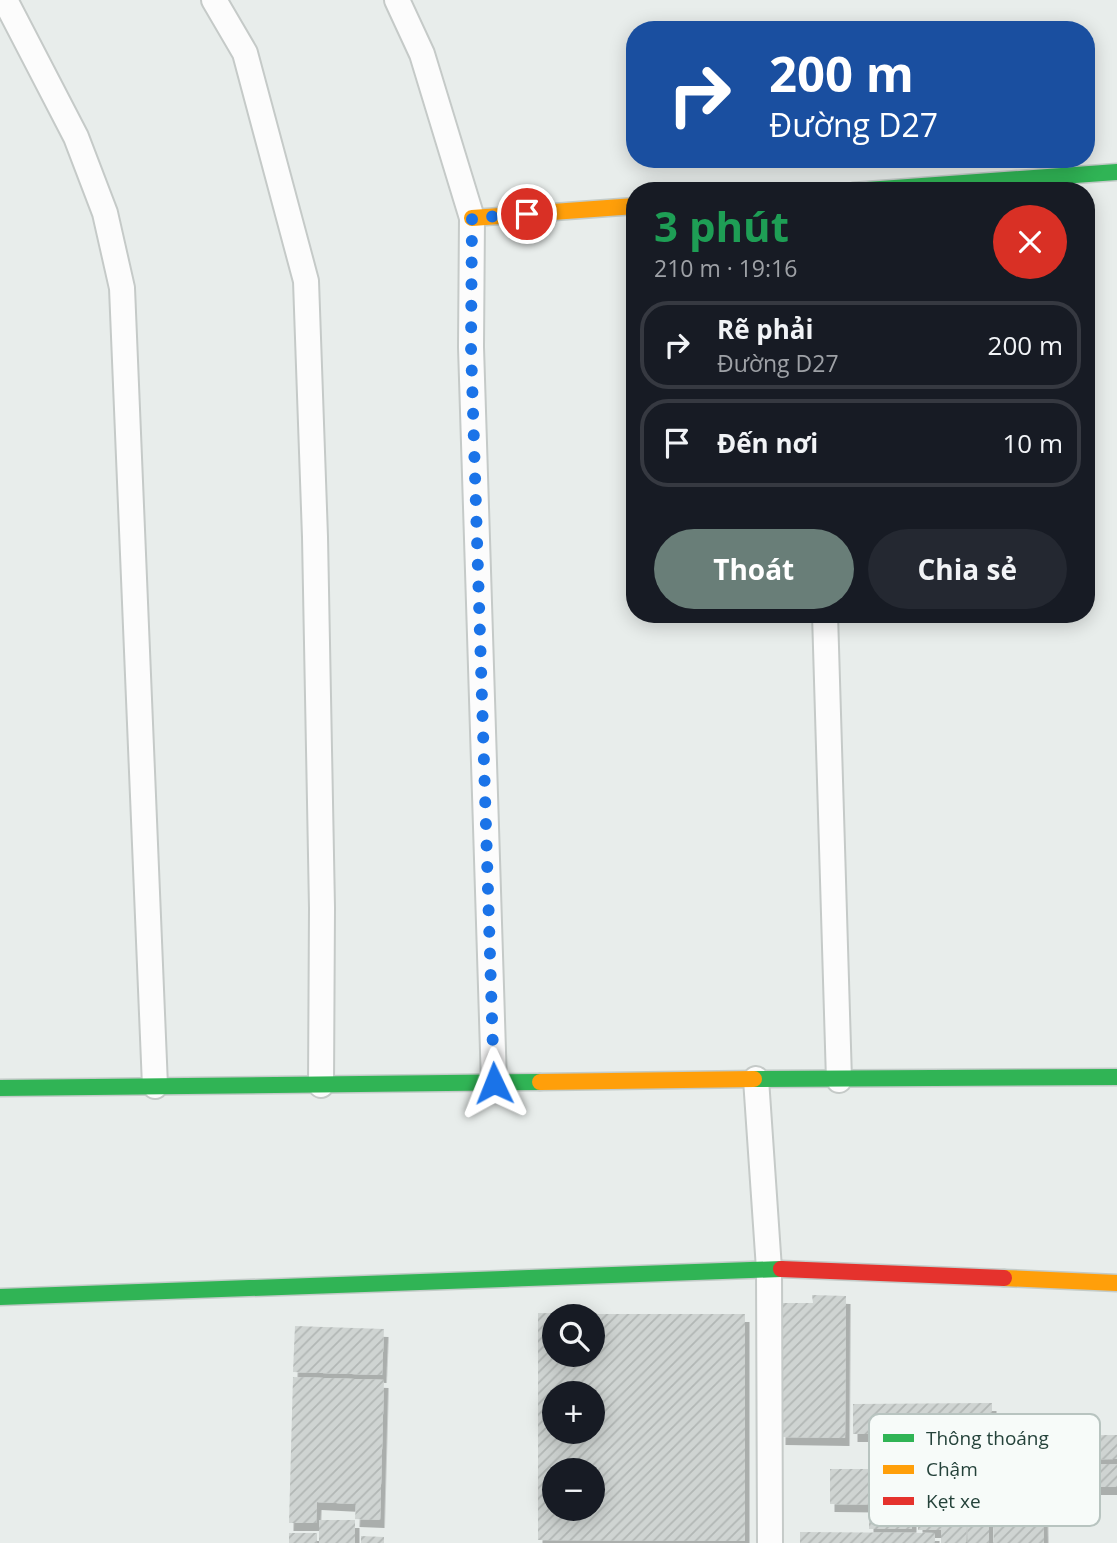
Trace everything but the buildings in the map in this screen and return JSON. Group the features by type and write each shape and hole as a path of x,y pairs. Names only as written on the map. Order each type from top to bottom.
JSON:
{"street":[{"path":"5,0 62,107 84,156 105,213 122,288 155,1086"},
{"path":"214,0 245,53 306,281 315,551 322,908 321,1085"},
{"path":"397,0 422,54 472,218 471,347 494,1083"},
{"path":"978,182 1117,172"},
{"path":"472,218 626,207"},
{"path":"825,623 839,1080"},
{"path":"0,1088 1117,1077"},
{"path":"756,1079 769,1269 770,1543"},
{"path":"0,1297 769,1269 1117,1283"}],"traffic: fast":[{"path":"978,182 1117,172"},
{"path":"754,1079 1117,1077"},
{"path":"0,1088 540,1082"},
{"path":"0,1297 781,1269"}],"traffic: slow":[{"path":"472,218 626,207"},
{"path":"540,1082 754,1079"},
{"path":"1004,1278 1117,1283"}],"traffic: jam":[{"path":"781,1269 1004,1278"}],"route":[{"path":"494,1083 471,347 472,218 527,214"}]}
